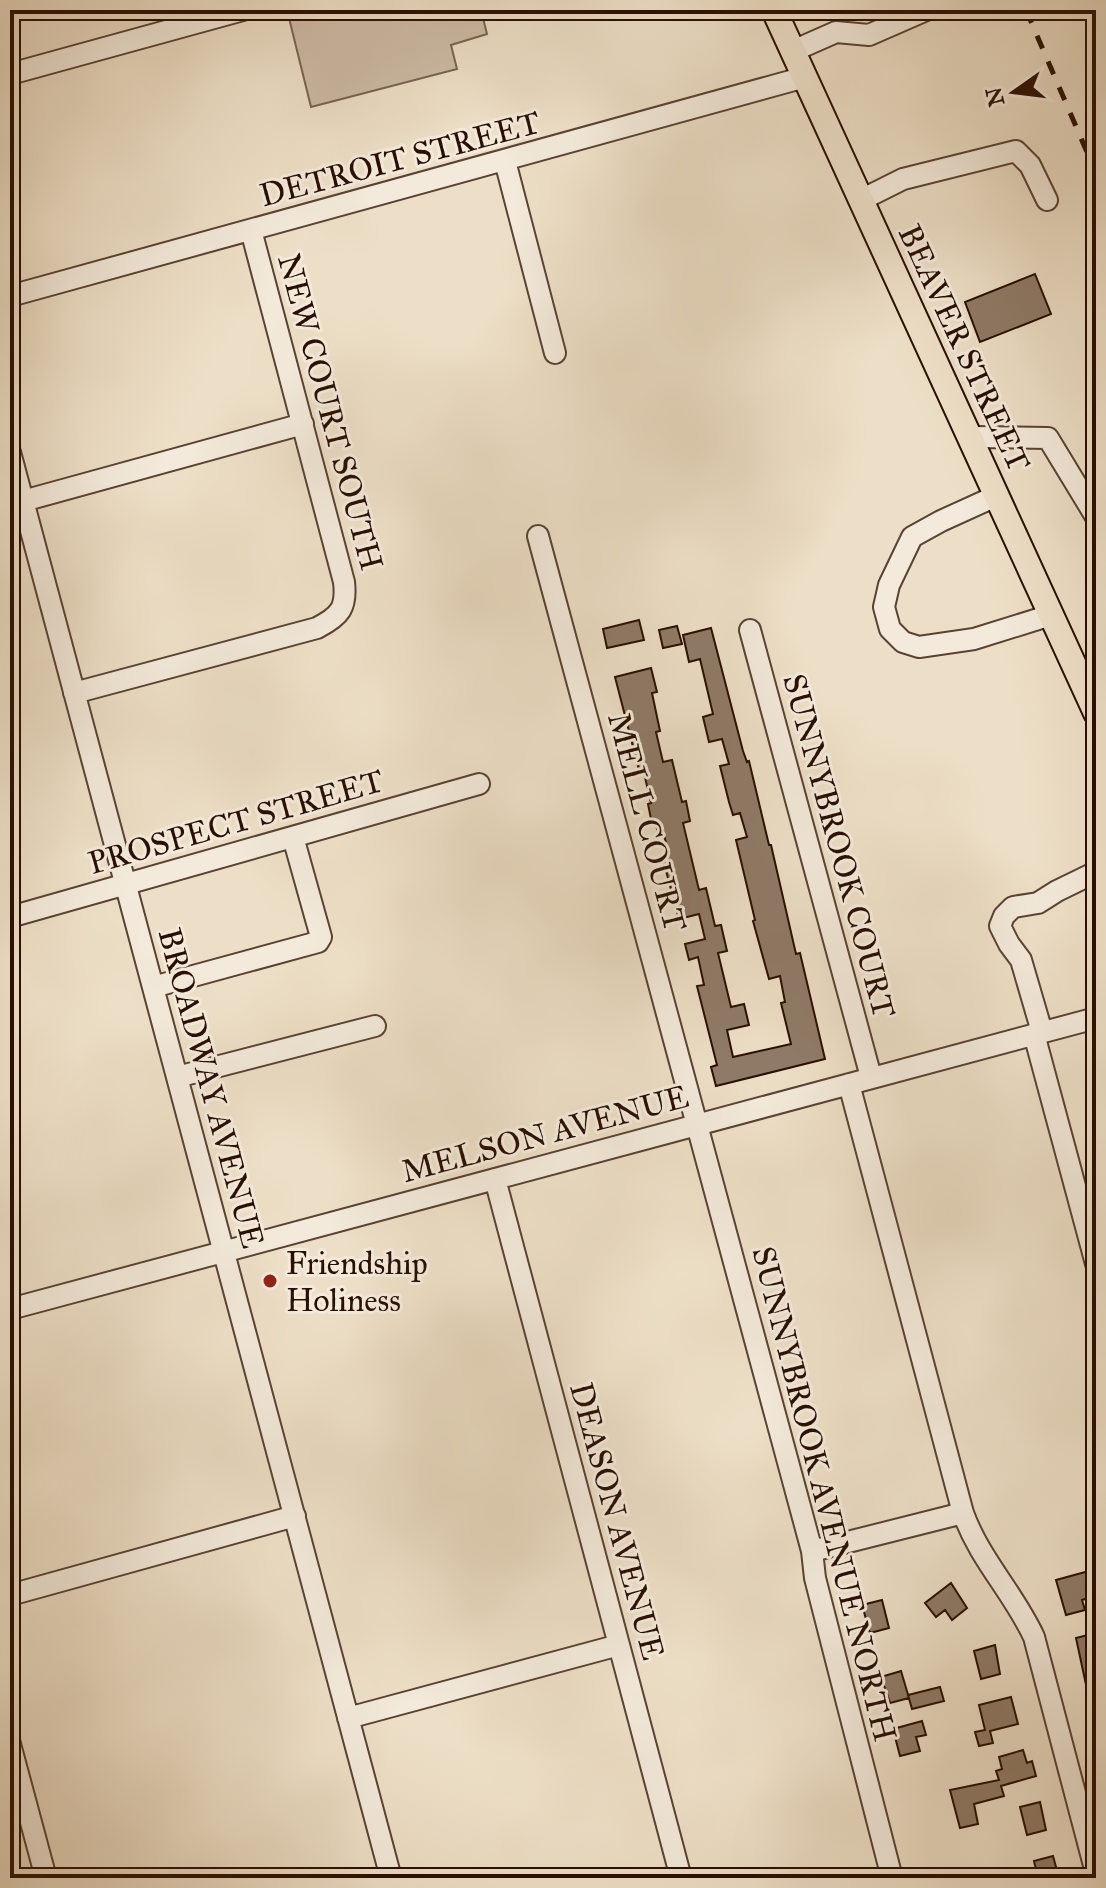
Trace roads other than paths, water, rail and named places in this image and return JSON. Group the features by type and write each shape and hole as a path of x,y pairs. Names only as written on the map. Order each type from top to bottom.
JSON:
{"main road":[{"name":"BEAVER STREET","path":"774,10 1096,713"}],"street":[{"path":"10,74 243,10"},
{"path":"793,51 836,32 869,35 924,11"},
{"name":"DETROIT STREET","path":"10,296 805,77"},
{"path":"861,200 903,179 1016,151 1030,165 1047,200"},
{"path":"505,161 555,353"},
{"name":"NEW COURT SOUTH","path":"74,693 317,628 342,610 346,596 344,582 251,230"},
{"path":"23,501 303,424"},
{"path":"970,437 1048,438 1096,517"},
{"name":"BROADWAY AVENUE","path":"10,452 391,1878"},
{"path":"996,496 912,537 889,585 884,607 890,629 903,642 919,647 974,639 1051,615"},
{"name":"MELL COURT","path":"538,536 697,1124"},
{"name":"SUNNYBROOK COURT","path":"750,630 871,1077"},
{"name":"PROSPECT STREET","path":"10,917 479,784"},
{"path":"153,987 318,942 321,937 293,837"},
{"path":"1096,872 1038,903 1013,907 1000,926 1021,960 1096,1264"},
{"name":"MELSON AVENUE","path":"10,1309 1096,1018"},
{"path":"177,1077 375,1026"},
{"path":"849,1084 963,1513 973,1541 1021,1610 1034,1637 1096,1873"},
{"name":"SUNNYBROOK AVENUE NORTH","path":"697,1124 812,1551 815,1578 892,1878"},
{"name":"DEASON AVENUE","path":"495,1179 681,1878"},
{"path":"812,1551 963,1513"},
{"path":"10,1595 295,1516"},
{"path":"348,1718 619,1645"},
{"path":"10,1744 46,1878"}],"railway":[{"path":"1026,10 1096,173"}],"place":[{"name":"Friendship Holiness","path":"270,1281"}]}
